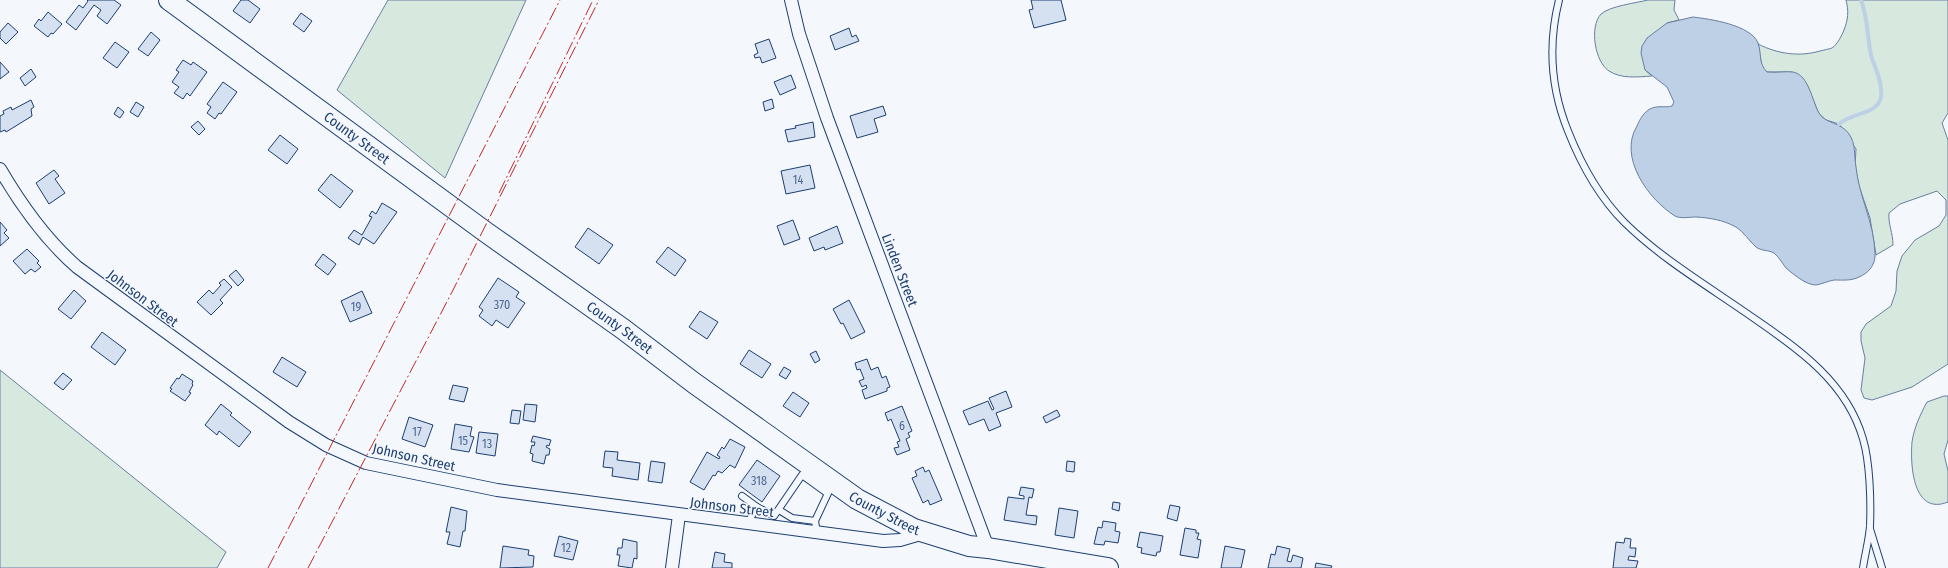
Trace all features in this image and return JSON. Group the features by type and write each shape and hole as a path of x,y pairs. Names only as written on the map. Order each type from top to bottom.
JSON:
{"main road":[{"name":"County Street","path":"169,0 488,233 623,329 831,488 925,532 969,546 988,548 1055,564 1108,568"}],"street":[{"name":"Linden Street","path":"791,0 799,34 827,118 988,548"},
{"name":"Johnson Street","path":"0,169 40,228 64,256 78,268 289,422 326,445 366,462 498,490 679,516 747,524 816,527 883,541 900,540 925,532"},
{"path":"672,568 679,516"}],"lane":[{"path":"1559,0 1552,42 1554,80 1566,124 1589,175 1612,208 1640,236 1800,351 1832,382 1850,410 1863,439 1868,469 1870,528 1863,568"},
{"path":"742,496 757,507 774,516 802,475 831,488 816,527 792,518 779,510"},
{"path":"747,524 757,507"},
{"path":"1870,528 1882,568"}],"shaded area":[{"path":"388,0 526,0 445,178 337,90"},
{"path":"1648,0 1675,0 1674,10 1679,20 1667,23 1645,70 1652,76 1630,77 1614,74 1604,66 1597,52 1595,44 1595,27 1597,20 1601,14 1610,9"},
{"path":"1846,0 1948,0 1948,113 1942,123 1948,140 1948,364 1912,387 1872,400 1864,398 1861,390 1865,358 1861,341 1861,332 1866,324 1891,306 1896,291 1897,271 1902,256 1915,240 1939,226 1946,215 1946,200 1937,191 1900,204 1889,213 1893,245 1876,255 1870,218 1859,186 1855,166 1856,149 1839,124 1826,120 1819,114 1806,83 1792,72 1767,72 1762,67 1758,44 1789,54 1812,53 1832,48 1839,40 1845,26 1848,12"},
{"path":"0,370 226,552 217,568 0,568"},
{"path":"1948,396 1948,440 1944,454 1948,471 1948,502 1936,504 1927,502 1916,486 1913,475 1912,442 1914,432 1927,402"}],"water":[{"path":"1693,17 1709,19 1739,27 1754,37 1758,43 1761,62 1764,69 1767,72 1793,72 1798,74 1806,83 1822,117 1842,127 1849,134 1854,146 1855,163 1860,189 1874,242 1874,261 1871,268 1866,273 1850,280 1834,280 1812,285 1800,279 1786,268 1774,253 1756,247 1742,231 1736,227 1722,221 1712,219 1677,217 1665,209 1646,188 1634,164 1631,151 1632,138 1639,121 1646,112 1655,107 1672,106 1674,102 1667,87 1645,70 1641,53 1642,46 1647,38 1667,23"}],"building":[{"path":"87,0 114,0 121,5 107,24 97,16 101,10 94,5 76,30 66,22 79,5 83,8 88,1"},
{"path":"241,0 248,0 260,9 250,23 233,11"},
{"path":"1031,0 1061,0 1066,20 1034,28 1029,10 1033,9"},
{"path":"48,12 62,24 53,34 51,33 48,37 34,26 39,19 41,21"},
{"path":"301,13 312,21 304,32 293,24"},
{"path":"8,23 18,32 6,44 0,38 0,32"},
{"path":"849,28 852,37 856,35 859,41 835,50 830,36"},
{"path":"151,32 160,40 148,56 138,49"},
{"path":"769,39 776,58 762,63 760,57 755,58 754,55 758,53 755,44"},
{"path":"115,42 129,52 117,68 103,58"},
{"path":"183,60 191,65 193,62 207,72 190,96 187,93 183,99 174,93 179,87 172,82 179,72 176,70"},
{"path":"0,62 9,72 0,79"},
{"path":"31,69 36,77 25,86 20,78"},
{"path":"791,75 796,88 780,95 774,82"},
{"path":"223,82 237,92 221,114 219,113 215,119 207,113 211,107 207,104"},
{"path":"772,99 774,108 765,111 763,102"},
{"path":"31,100 34,107 31,109 32,116 6,132 5,130 0,132 0,116 4,114 3,111 11,107 12,110"},
{"path":"136,102 144,107 138,117 130,112"},
{"path":"883,106 886,115 874,119 878,132 857,138 850,116"},
{"path":"118,107 124,112 120,118 114,114"},
{"path":"198,121 205,129 199,135 191,127"},
{"path":"813,122 815,137 788,142 785,130"},
{"path":"280,135 298,149 287,164 268,150"},
{"path":"810,165 815,188 786,194 781,171"},
{"path":"54,170 59,176 55,179 65,193 49,204 36,183"},
{"path":"331,174 353,191 340,208 318,190"},
{"path":"382,203 397,212 374,244 363,237 359,245 348,238 354,230 362,235 372,217 369,216 372,211 376,214"},
{"path":"793,220 800,239 784,245 777,226"},
{"path":"0,222 7,230 4,233 9,238 0,246"},
{"path":"837,226 843,243 825,250 824,247 814,251 809,238"},
{"path":"588,228 613,245 599,264 575,247"},
{"path":"668,247 686,260 675,276 656,262"},
{"path":"27,249 39,261 37,263 41,267 35,272 31,269 25,274 13,261"},
{"path":"323,254 336,264 328,275 315,265"},
{"path":"236,270 244,280 238,286 229,276"},
{"path":"498,278 519,292 516,297 525,303 508,328 496,320 492,326 479,316 483,310 479,307"},
{"path":"224,279 232,287 220,300 223,303 211,315 197,302 209,290 213,294 221,285 219,283"},
{"path":"74,290 86,301 71,319 58,309"},
{"path":"362,291 372,313 350,322 341,301"},
{"path":"849,300 865,332 851,339 843,323 841,324 833,309"},
{"path":"700,311 718,322 707,339 689,327"},
{"path":"102,332 126,350 115,365 91,347"},
{"path":"749,350 771,364 762,378 740,364"},
{"path":"816,351 820,360 815,363 810,354"},
{"path":"282,357 306,372 297,387 273,372"},
{"path":"867,359 871,370 878,367 882,378 886,376 890,387 887,388 887,391 865,399 862,390 867,388 866,385 862,387 859,381 864,379 860,369 857,370 855,363"},
{"path":"784,367 791,371 786,379 779,375"},
{"path":"63,373 72,380 63,390 54,383"},
{"path":"182,374 193,381 193,385 189,392 191,393 185,401 170,391 172,389 170,388 177,378 179,379"},
{"path":"453,385 468,388 464,402 449,399"},
{"path":"1006,391 1012,407 996,413 1001,426 989,431 984,419 969,425 963,411 988,401 992,410 994,409 989,398"},
{"path":"793,392 809,403 800,417 783,406"},
{"path":"221,404 232,413 230,415 251,432 239,447 219,431 217,435 205,425"},
{"path":"525,404 537,405 535,422 523,420"},
{"path":"902,406 912,431 908,433 910,437 906,439 910,450 897,455 894,448 899,447 897,442 900,441 891,419 888,421 885,413"},
{"path":"512,410 521,411 519,424 510,423"},
{"path":"1057,410 1060,416 1046,423 1043,417"},
{"path":"409,417 433,425 425,447 402,439"},
{"path":"455,424 472,427 470,436 474,437 469,452 451,449"},
{"path":"479,432 498,434 495,456 476,453"},
{"path":"533,436 551,440 549,446 547,445 546,447 550,449 549,455 546,455 544,464 532,461 533,454 530,453 532,445 534,446 535,442 531,442"},
{"path":"730,439 745,447 735,468 730,465 722,473 718,471 715,476 713,475 704,490 690,482 707,452 719,459 720,457 717,455 722,447 724,449"},
{"path":"605,451 618,452 617,460 640,463 638,480 612,476 613,468 603,467"},
{"path":"757,460 780,476 762,502 739,485"},
{"path":"651,461 665,463 662,483 648,481"},
{"path":"1067,461 1075,462 1074,472 1066,471"},
{"path":"923,467 925,472 929,470 942,500 930,505 928,500 923,503 912,478 917,476 915,471"},
{"path":"1021,487 1034,489 1032,498 1029,497 1026,515 1037,516 1036,525 1004,520 1008,497 1024,499 1024,496 1019,495"},
{"path":"1113,502 1120,503 1119,511 1112,509"},
{"path":"1170,505 1180,507 1177,521 1167,518"},
{"path":"451,507 467,511 465,531 463,531 460,547 447,544 450,532 446,532"},
{"path":"1059,508 1078,511 1074,538 1055,535"},
{"path":"1103,521 1116,523 1115,531 1120,532 1118,543 1105,541 1104,545 1094,544 1098,527 1102,528"},
{"path":"1185,528 1196,530 1196,533 1199,533 1197,539 1201,540 1198,558 1180,555"},
{"path":"1140,532 1163,536 1160,552 1157,552 1156,556 1141,553 1142,548 1137,547"},
{"path":"559,536 578,541 573,560 554,556"},
{"path":"1625,538 1631,539 1630,548 1636,548 1635,557 1629,556 1628,560 1638,561 1636,568 1613,568 1616,542 1624,543"},
{"path":"623,539 637,542 637,559 634,558 632,568 618,566 620,555 617,555 618,548 622,548"},
{"path":"503,546 529,550 528,555 534,556 533,567 500,568"},
{"path":"1225,546 1245,550 1241,568 1221,568"},
{"path":"1277,546 1290,549 1287,561 1291,562 1293,555 1303,558 1301,568 1268,568 1271,554 1275,555"},
{"path":"715,552 725,554 724,562 732,563 732,568 712,568"},
{"path":"1316,563 1332,566 1331,568 1315,568"}],"waterway":[{"path":"1839,124 1848,118 1871,110 1878,104 1881,97 1880,81 1871,55 1865,14 1861,0"}],"power":[{"path":"268,568 560,0"},
{"path":"499,193 593,0"},
{"path":"308,568 452,292 599,0"}]}
